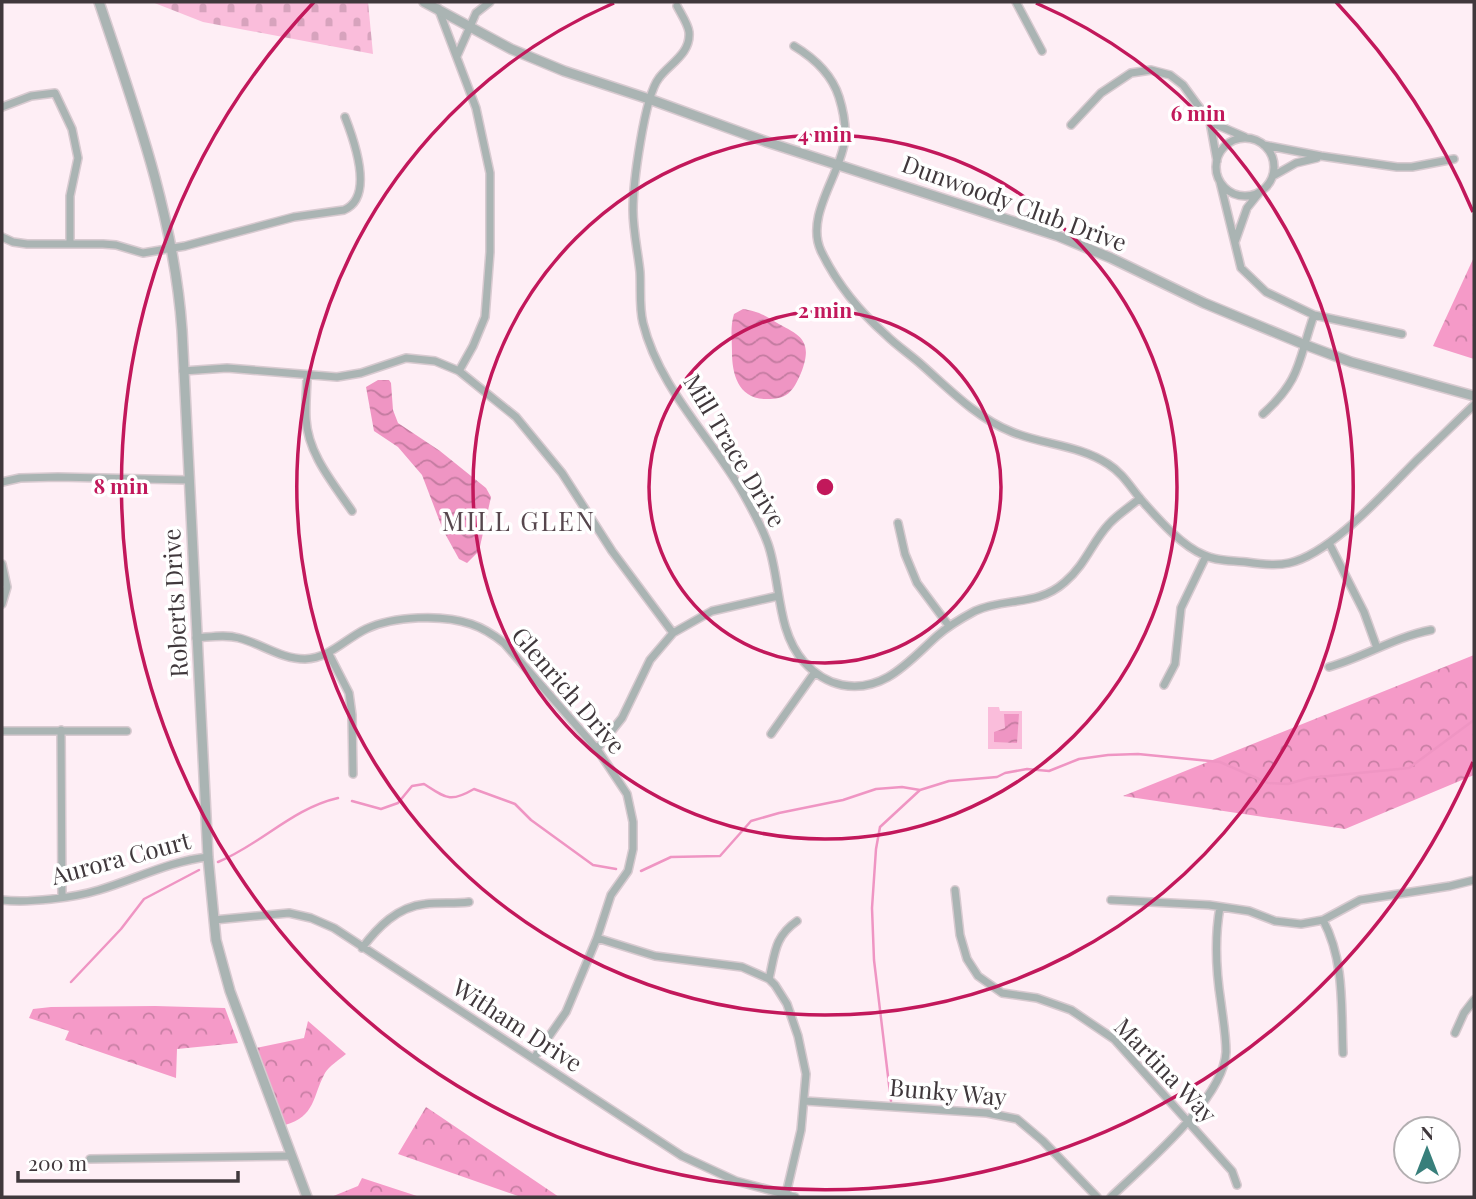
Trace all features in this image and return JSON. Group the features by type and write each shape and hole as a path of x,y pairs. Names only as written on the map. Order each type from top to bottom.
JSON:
{"street":[{"name":"Roberts Drive","path":"99,2 151,161 175,248 208,856 216,940 230,991 307,1197"},
{"name":"Dunwoody Club Drive","path":"424,2 511,49 555,68 767,142 1058,236 1111,258 1204,303 1303,344 1351,362 1474,396"},
{"path":"457,56 476,13 490,2"},
{"path":"1016,2 1042,51"},
{"path":"649,99 659,78 685,50 689,32 677,6"},
{"path":"438,8 476,107 490,173 490,252 485,317 459,371"},
{"path":"794,46 808,54 823,69 836,90 846,126 844,145 820,207 818,244 829,264 870,320 951,393 981,414 1012,432 1082,451 1121,474 1140,498 1178,536 1206,556 1259,564 1289,563 1314,553 1387,491 1474,405"},
{"path":"1071,125 1101,93 1132,73 1151,70 1170,75 1183,85 1210,122 1217,161"},
{"path":"2,107 31,96 55,93 72,129 78,158 77,173 70,196 70,244"},
{"name":"Mill Trace Drive","path":"649,99 633,209 643,322 673,388 741,491 758,522 768,545 788,630 798,655 814,672"},
{"path":"2,237 27,244 116,245 143,253 175,248 294,217 335,212 351,207 358,195 360,168 356,146 345,117"},
{"path":"1210,122 1264,145 1321,156 1412,167 1454,159"},
{"path":"1247,138 1230,143 1221,150 1216,172 1241,268 1266,292 1314,314 1402,334"},
{"path":"1264,145 1273,160 1273,176"},
{"path":"1235,242 1247,208 1273,176 1296,163 1321,156"},
{"path":"1220,182 1227,190 1237,195 1259,193"},
{"path":"1263,414 1282,397 1293,381 1302,360 1303,344 1314,314"},
{"path":"183,371 226,368 337,377 361,373 407,358 435,361 459,371 516,416 562,472 612,551 673,633"},
{"path":"307,375 306,419 312,447 317,459 352,511"},
{"path":"2,482 20,478 58,477 188,480"},
{"path":"771,734 814,672 839,684 866,687 878,683 900,670 949,626 981,609 1033,600 1065,583 1086,560 1109,524 1140,498"},
{"path":"898,523 905,554 917,583 949,626"},
{"path":"1329,543 1364,611 1377,648"},
{"path":"1164,685 1175,664 1181,608 1206,556"},
{"path":"2,564 7,587 2,604"},
{"path":"597,749 622,718 650,660 673,633 712,611 778,596"},
{"name":"Glenrich Drive","path":"196,638 225,635 292,658 317,657 329,654 349,639 380,623 423,618 471,623 504,643 597,749 630,802 633,849 628,871 611,895 597,938 566,1012 534,1058"},
{"path":"1329,667 1353,661 1417,632 1432,630"},
{"path":"329,654 349,693 353,774"},
{"path":"2,730 127,731"},
{"path":"61,730 62,896"},
{"name":"Aurora Court","path":"2,900 27,901 93,892 179,861 208,856"},
{"path":"1111,900 1220,907 1249,911 1301,925 1323,920 1360,900 1474,880"},
{"name":"Martina Way","path":"955,890 960,934 967,959 978,976 1002,993 1054,1003 1090,1021 1114,1039 1232,1171 1237,1185"},
{"path":"362,948 375,931 400,912 425,904 469,902"},
{"path":"1111,1197 1188,1121 1204,1102 1224,1064 1226,1052 1215,951 1215,932 1220,907"},
{"name":"Witham Drive","path":"214,920 289,913 334,929 682,1156 736,1181 795,1197"},
{"path":"1323,920 1332,937 1340,976 1343,1053"},
{"path":"769,979 774,951 784,930 797,921"},
{"path":"597,938 655,956 742,967 769,979 787,1004 799,1037 806,1074 798,1148 786,1194"},
{"path":"1455,1032 1474,1000"},
{"name":"Bunky Way","path":"804,1101 986,1113 1017,1119 1043,1140 1097,1197"},
{"path":"90,1159 290,1156"}],"green space":[{"path":"152,2 368,2 373,54 203,22"},
{"path":"1474,257 1474,359 1433,346"},
{"path":"1474,655 1474,775 1345,829 1123,796"},
{"path":"988,707 999,707 1000,711 1022,711 1022,749 988,749"},
{"path":"51,1007 225,1008 238,1043 177,1049 176,1078 65,1040 69,1031 29,1018 33,1009"},
{"path":"308,1021 346,1054 325,1073 308,1111 285,1125 256,1048 304,1038"},
{"path":"426,1107 559,1197 521,1197 398,1154"},
{"path":"362,1178 420,1197 331,1197 358,1186"}],"water":[{"path":"743,309 761,314 796,334 805,344 805,361 801,373 793,388 784,396 756,398 738,383 732,360 732,328 734,314"},
{"path":"378,380 389,380 391,383 393,410 398,423 440,451 486,488 491,497 479,551 467,563 459,559 443,530 422,475 398,447 374,431 366,387"},
{"path":"1004,714 1019,714 1017,743 994,742 994,732 1005,728"}],"waterway":[{"path":"891,1101 874,960 872,908 876,849 880,827 920,790 949,781 997,777 1027,769 1049,771 1079,759 1138,754 1220,762 1268,783 1288,784 1309,778 1409,768 1474,720"},
{"path":"352,801 381,809 398,803 412,786 424,784 448,797 459,796 474,789 515,804 531,820 593,865 616,869"},
{"path":"641,871 671,857 720,856 751,821 843,800 876,789 902,787 920,790"},
{"path":"218,862 291,818 338,798"},
{"path":"71,982 121,929 144,899 199,870"}],"district":[{"name":"MILL GLEN","path":"519,522"}]}
